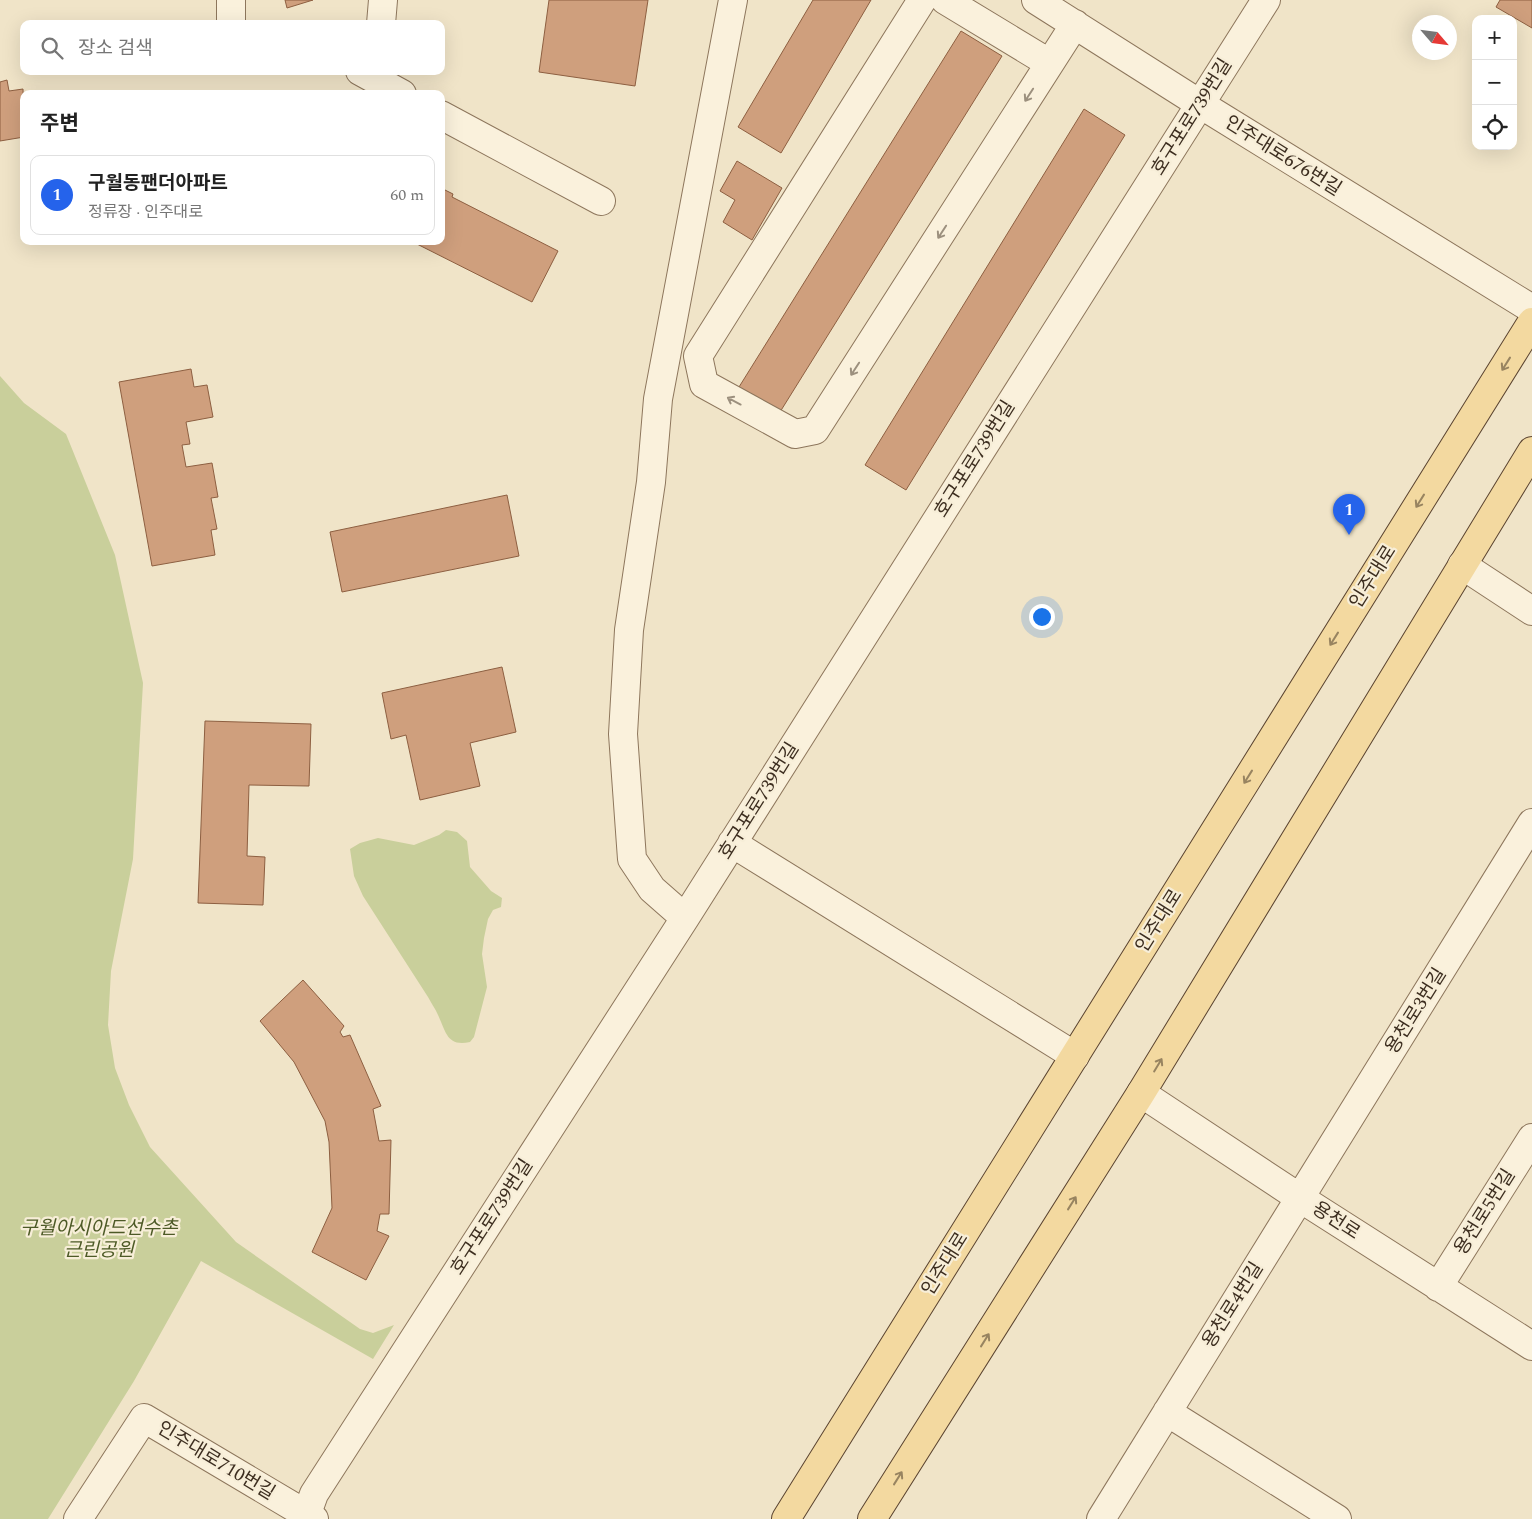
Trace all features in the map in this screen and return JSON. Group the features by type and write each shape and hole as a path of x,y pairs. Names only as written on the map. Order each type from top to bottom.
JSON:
{"main road":[{"name":"인주대로","path":"786,1519 1532,322"},
{"path":"872,1519 1141,1093 1532,451"}],"street":[{"path":"231,0 231,20"},
{"path":"381,20 383,0"},
{"path":"685,918 652,889 632,859 623,734 629,630 651,482 658,399 733,0"},
{"path":"922,0 698,356 704,384 795,434 816,430 1074,24"},
{"path":"945,0 1049,64"},
{"name":"인주대로676번길","path":"1036,0 1200,104 1532,309"},
{"name":"호구포로739번길","path":"309,1518 314,1494 685,918 1266,0"},
{"path":"374,75 396,90"},
{"path":"445,117 601,200"},
{"path":"1462,565 1532,611"},
{"name":"용천로3번길","path":"1300,1198 1532,823"},
{"path":"732,843 1075,1056"},
{"name":"용천로","path":"1141,1093 1300,1198 1532,1346"},
{"name":"용천로5번길","path":"1438,1286 1532,1138"},
{"name":"용천로4번길","path":"1101,1519 1300,1198"},
{"path":"1167,1412 1337,1519"},
{"name":"인주대로710번길","path":"78,1519 144,1418 309,1518"}],"green space":[{"name":"구월아시아드선수촌 근린공원","path":"0,376 24,403 66,434 115,555 143,683 133,859 111,971 108,1025 115,1068 129,1105 150,1147 236,1242 360,1329 373,1333 394,1325 373,1359 201,1261 134,1381 48,1519 0,1519"},
{"path":"446,830 457,832 467,841 470,867 491,891 502,898 501,907 493,910 488,919 484,938 482,954 487,987 474,1037 470,1042 462,1043 448,1037 428,997 363,896 354,876 350,849 360,843 378,838 414,845 439,835"}],"building":[{"path":"285,0 313,0 287,8"},
{"path":"549,0 648,0 635,86 539,72"},
{"path":"813,0 871,0 781,153 738,127"},
{"path":"1500,0 1532,0 1532,28 1517,19 1517,15 1510,15 1496,7"},
{"path":"961,31 1002,56 780,412 739,387"},
{"path":"7,80 9,91 23,89 20,90 20,138 0,141 0,82"},
{"path":"1084,109 1125,135 906,490 865,465"},
{"path":"737,161 782,188 752,240 723,222 735,200 720,191"},
{"path":"445,190 453,194 452,197 558,251 532,302 419,245 445,245"},
{"path":"191,369 194,387 207,385 213,417 186,422 190,444 182,445 186,467 212,463 218,497 211,498 217,529 211,530 215,555 152,566 119,382"},
{"path":"507,495 519,556 342,592 330,532"},
{"path":"502,667 516,732 470,743 480,786 420,800 406,735 391,739 382,693"},
{"path":"205,721 311,724 309,786 249,785 247,856 265,857 263,905 198,903"},
{"path":"303,980 344,1026 340,1032 343,1037 350,1035 381,1106 373,1109 379,1141 391,1140 389,1214 380,1214 377,1231 389,1236 366,1280 312,1252 332,1208 329,1142 325,1121 294,1062 260,1021"}],"place":[{"name":"구월동팬더아파트","path":"1349,535"}]}
